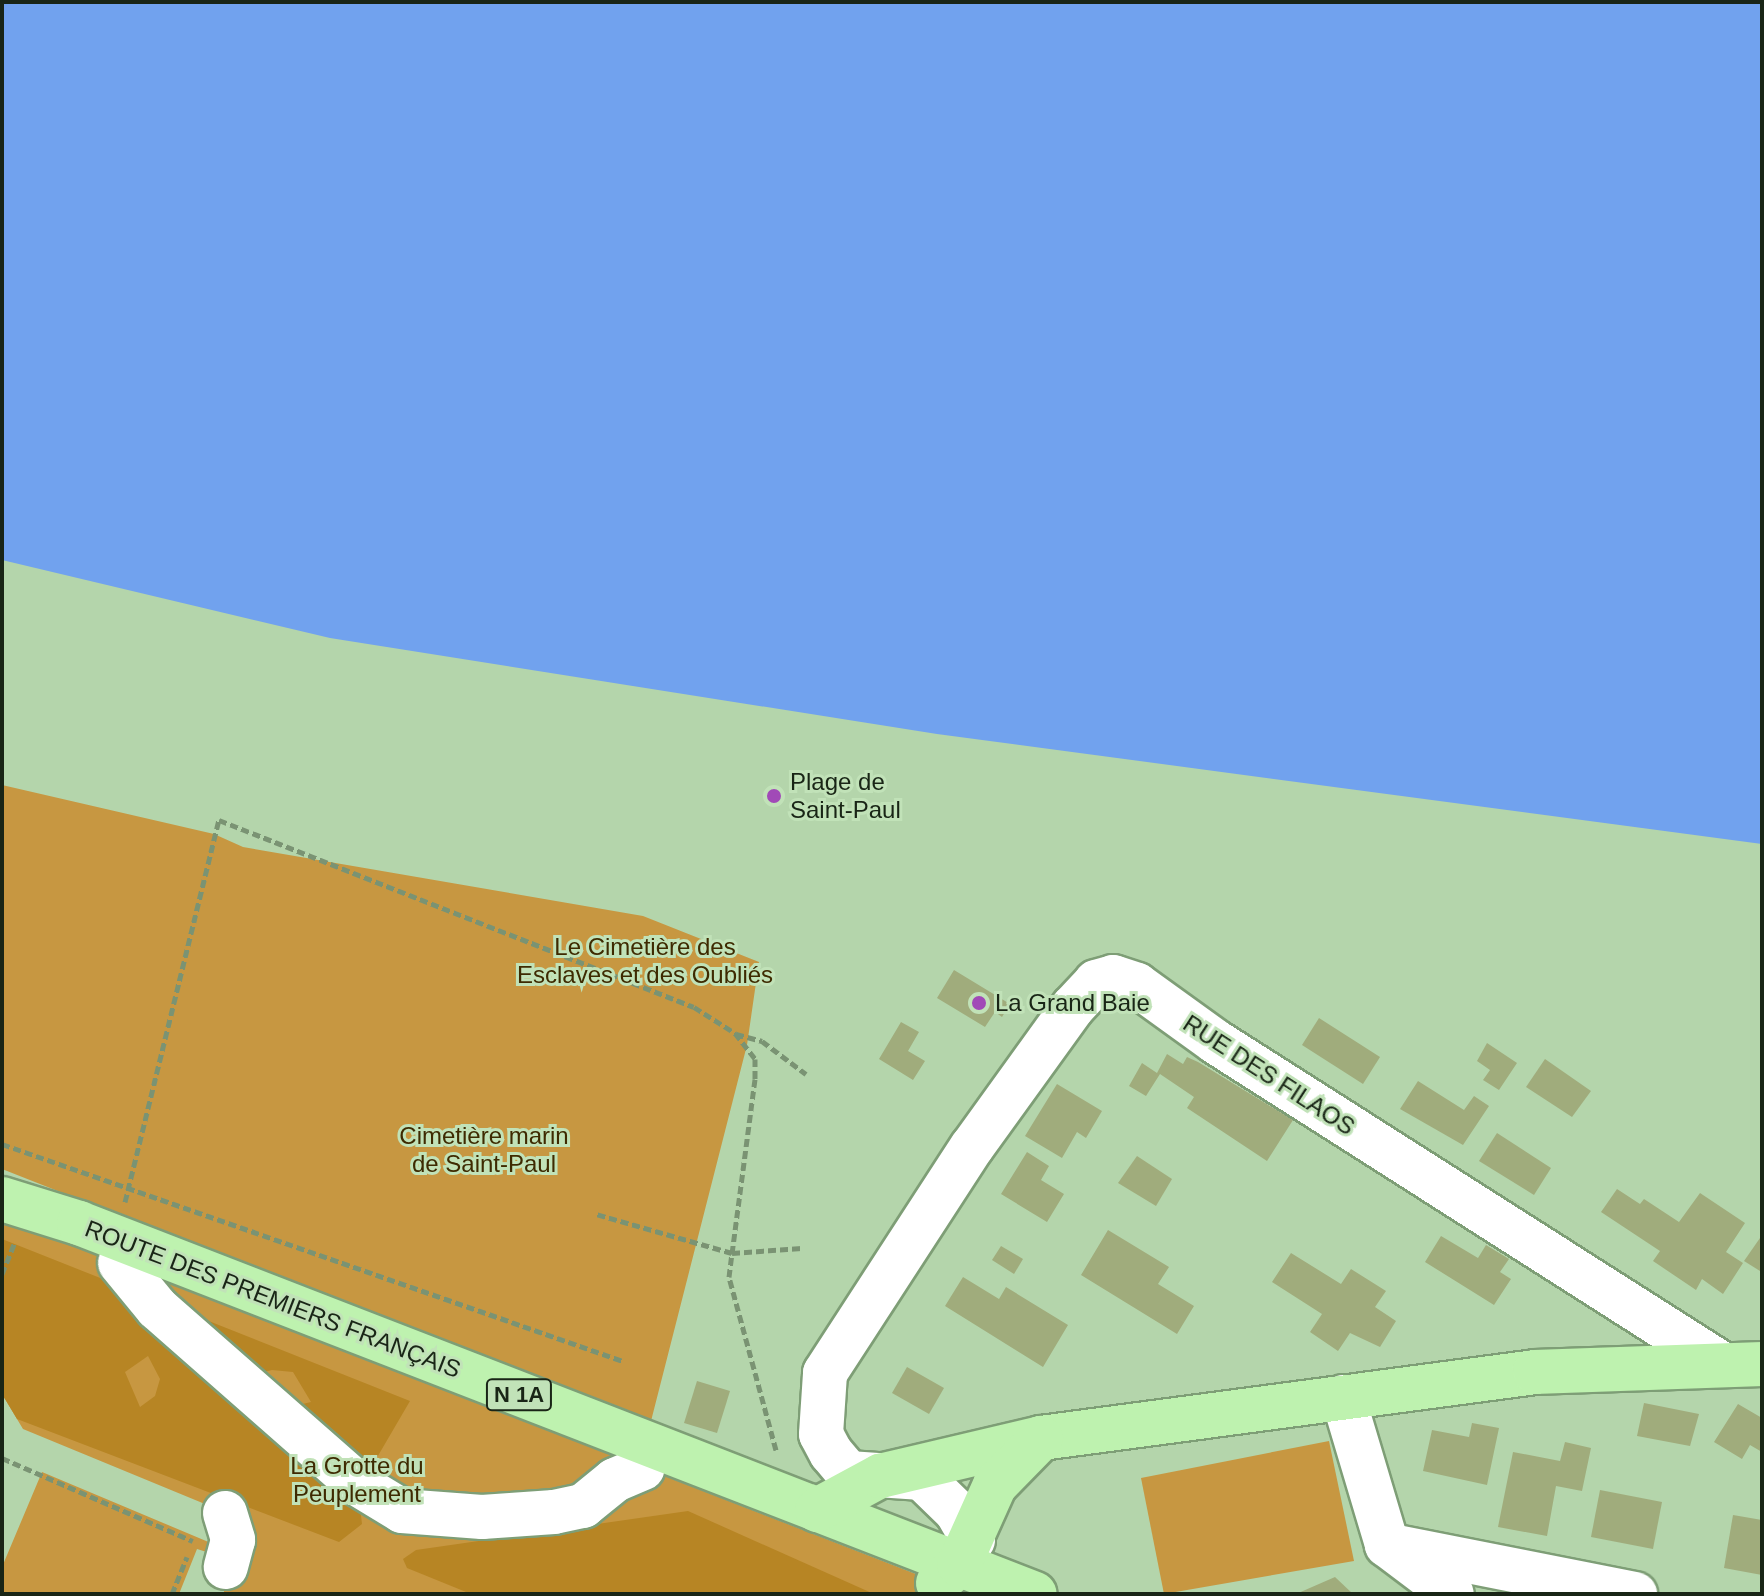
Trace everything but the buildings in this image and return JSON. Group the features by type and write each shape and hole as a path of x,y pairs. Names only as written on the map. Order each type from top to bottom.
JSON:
{"main road":[{"name":"ROUTE DES PREMIERS FRANÇAIS","path":"7,1214 120,1263 643,1468 1035,1594"},
{"name":"ROUTE DES PREMIERS FRANÇAIS","path":"7,1214 79,1223 817,1510 960,1570"},
{"path":"817,1510 880,1476 1041,1438 1535,1372 1741,1364"},
{"path":"960,1570 995,1485 1041,1438"}],"street":[{"name":"RUE DES FILAOS","path":"880,1476 848,1473 831,1453 821,1434 825,1373 972,1147 1063,1020 1096,982 1113,977 1137,985 1229,1051 1741,1364"},
{"path":"120,1263 157,1308 356,1483 402,1511 482,1517 554,1512 583,1506 615,1480 643,1468"},
{"path":"1343,1397 1387,1545 1452,1594"},
{"path":"880,1476 922,1478 956,1511 960,1570"},
{"path":"210,1554 233,1540 225,1513"},
{"path":"1387,1545 1635,1594"}],"path":[{"path":"124,1206 219,820 694,1007 735,1033 762,1041 806,1074"},
{"path":"735,1033 755,1059 755,1079 729,1277 776,1450"},
{"path":"2,1144 128,1192 623,1361"},
{"path":"2,1274 7,1214"},
{"path":"596,1214 732,1253 802,1248"},
{"path":"762,1454 776,1450 786,1440"},
{"path":"2,1458 210,1554"}],"green space":[{"name":"Cimetière marin de Saint-Paul","path":"2,785 214,834 243,847 643,916 759,962 747,1045 650,1425 2,1169"},
{"name":"La Grotte du Peuplement","path":"2,1206 120,1263 967,1594 223,1594 251,1523 23,1429 2,1394"},
{"path":"2,1239 410,1401 358,1490 362,1524 339,1542 17,1419 2,1394","holes":["148,1356 160,1379 155,1396 140,1407 125,1372","272,1370 293,1372 311,1402 256,1415 212,1385"]},
{"path":"1329,1441 1354,1561 1164,1594 1141,1478"},
{"path":"42,1472 218,1546 223,1557 197,1549 179,1594 2,1594 2,1567"},
{"path":"688,1511 874,1594 471,1594 407,1568 403,1559 416,1550"}],"water":[{"path":"2,2 1762,2 1762,844 937,734 330,638 2,560"}],"place":[{"name":"Plage de Saint-Paul","path":"774,796"},
{"name":"La Grand Baie","path":"979,1003"}],"park label":[{"name":"Le Cimetière des Esclaves et des Oubliés","path":"645,961"}]}
